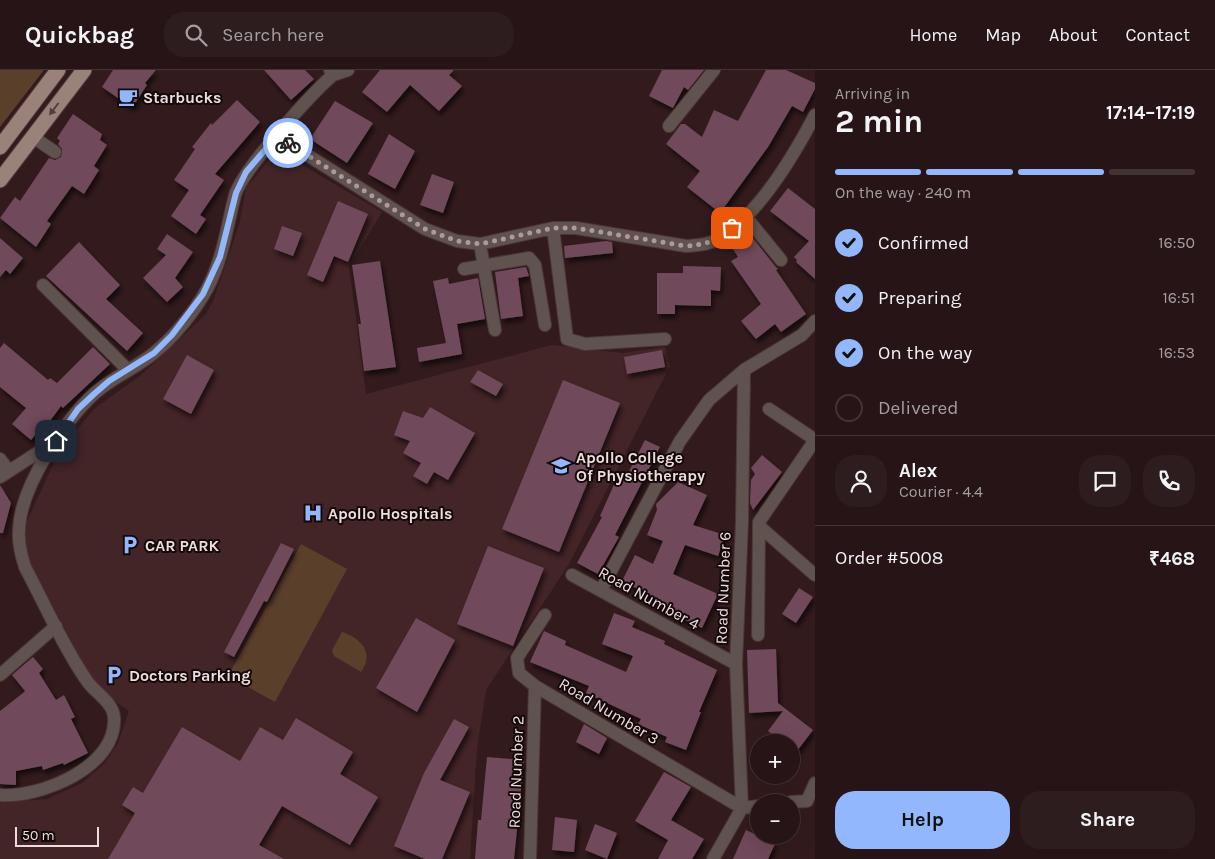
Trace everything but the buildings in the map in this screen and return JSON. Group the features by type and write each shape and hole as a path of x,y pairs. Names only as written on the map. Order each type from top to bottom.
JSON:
{"main road":[{"path":"17,159 0,148 58,70"},
{"path":"0,180 84,70"}],"street":[{"path":"0,795 14,796 53,785 83,770 102,752 109,741 113,726 114,715 108,704 87,682 26,567 20,550 19,528 25,500 46,456 84,404 109,381 160,347 207,288 220,257 236,193 246,172 331,72 348,70"},
{"path":"669,126 714,70"},
{"path":"277,136 425,229 457,241 480,244 553,228 576,228 686,246 704,245 719,239 746,217 792,160 815,115"},
{"path":"34,137 55,152"},
{"path":"746,217 781,260"},
{"path":"553,228 567,339 585,344 666,339"},
{"path":"480,244 495,330"},
{"path":"464,269 522,258 532,260 535,265 544,325"},
{"path":"43,285 128,370"},
{"path":"542,311 563,308"},
{"path":"601,590 680,442 709,400 744,370 802,335 815,321"},
{"name":"Road Number 6","path":"742,808 736,664 742,522 744,370"},
{"path":"758,635 760,518 814,440 769,409"},
{"path":"0,459 5,474 56,441"},
{"path":"759,526 815,575"},
{"name":"Road Number 4","path":"572,575 736,664"},
{"name":"Road Number 3","path":"545,616 517,658 519,673 535,686 742,808"},
{"path":"0,675 56,626"},
{"name":"Road Number 2","path":"530,859 535,686"},
{"path":"800,801 807,801 815,783"},
{"path":"712,859 742,808 750,807"}],"shaded area":[{"path":"0,70 44,70 0,127"},
{"name":"Apollo Hospitals","path":"277,150 382,212 349,267 366,394 552,345 623,353 665,347 670,366 569,564 486,690 477,749 470,859 0,859 0,802 47,799 82,783 105,763 118,743 129,711 103,693 84,672 78,654 27,557 24,527 60,450 95,408 141,375 206,314 213,301 239,225 246,188"},
{"path":"301,544 347,569 275,702 228,676"},
{"path":"342,632 355,638 364,647 367,659 361,672 334,656 332,650"}],"way so far":[{"path":"288,143 425,229 457,241 480,244 553,228 576,228 686,246 704,245 719,239 732,228"}],"place":[{"name":"Starbucks","path":"128,97"},
{"name":"Apollo College Of Physiotherapy","path":"561,466"},
{"name":"Apollo Hospitals","path":"313,513"},
{"name":"CAR PARK","path":"130,545"},
{"name":"Doctors Parking","path":"114,675"}],"route":[{"path":"56,441 78,409 109,381 154,353 187,316 207,288 220,257 230,224 236,193 246,172 277,136 288,143"}]}
